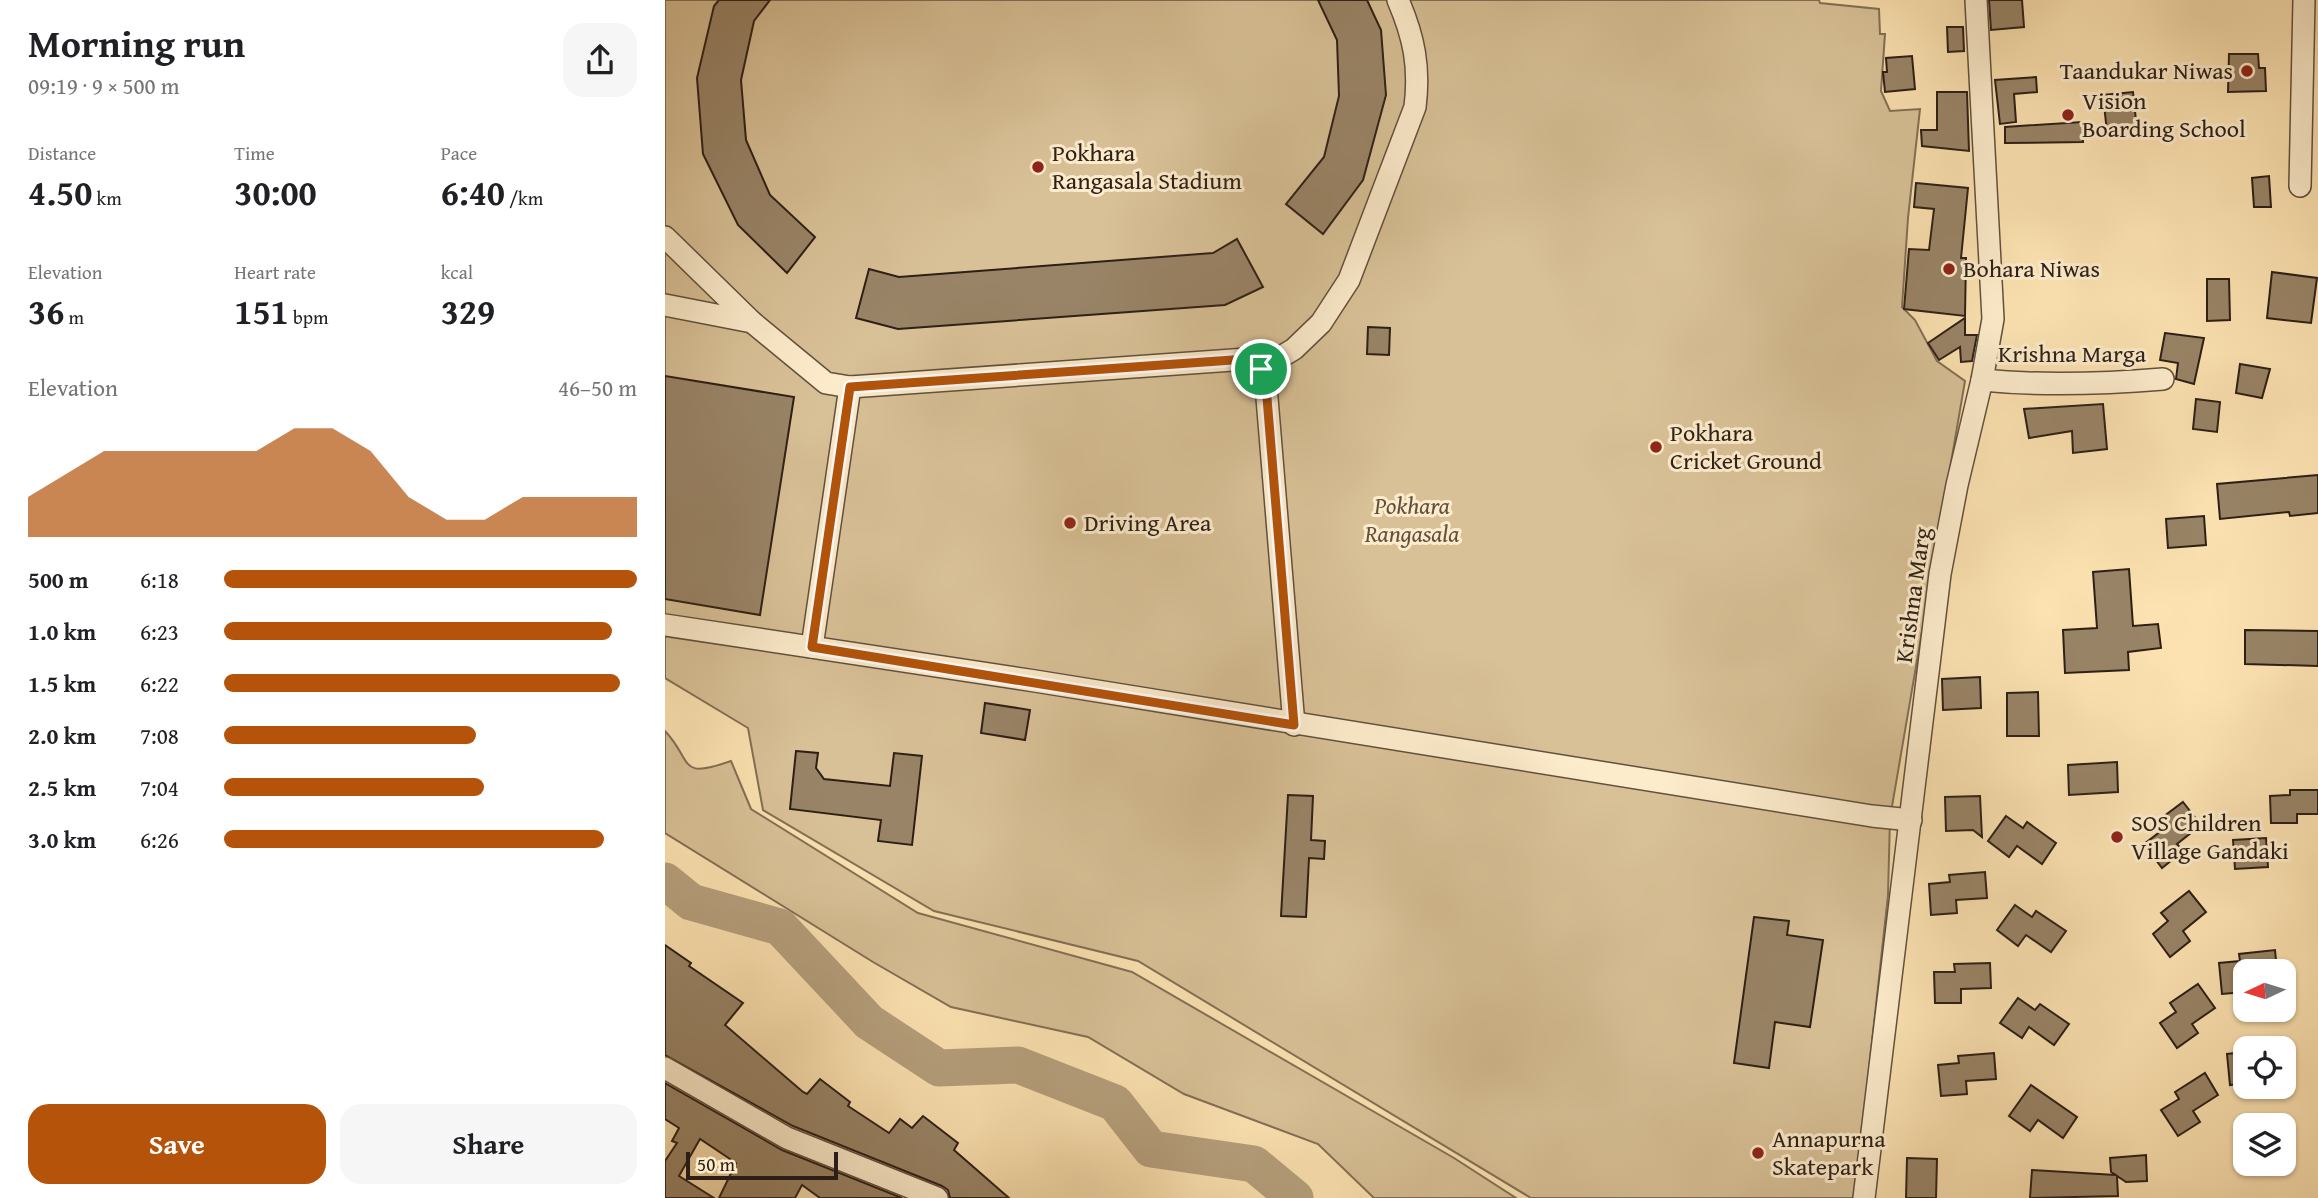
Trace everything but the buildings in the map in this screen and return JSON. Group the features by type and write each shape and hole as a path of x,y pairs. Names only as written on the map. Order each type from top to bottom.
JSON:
{"street":[{"path":"1261,369 1294,349 1321,323 1349,280 1415,107 1419,77 1414,46 1398,0"},
{"name":"Krishna Marg","path":"1864,1198 1940,575 1993,319 1976,0"},
{"path":"2300,186 2304,0"},
{"path":"665,237 753,322 826,383 850,387 1247,359 1261,369 1266,386 1294,725"},
{"path":"665,305 753,322"},
{"name":"Krishna Marga","path":"1982,380 2091,385 2163,379"},
{"path":"812,647 850,387"},
{"path":"665,625 1858,814 1911,820"},
{"path":"665,1069 787,1138 937,1198"}],"green space":[{"name":"Pokhara Rangasala","path":"665,0 1819,0 1820,3 1879,9 1880,34 1885,34 1881,91 1890,111 1920,109 1902,307 1915,320 1937,361 1965,381 1890,818 1888,895 1855,1198 1531,1198 1138,961 934,911 763,810 748,728 665,678"},
{"path":"665,731 694,768 702,769 731,761 751,809 918,913 1132,972 1454,1158 1516,1198 1374,1198 1318,1144 1184,1094 1088,1037 951,1007 665,833"}],"waterway":[{"path":"665,881 691,902 780,927 869,1022 939,1068 1018,1065 1115,1103 1151,1149 1254,1164 1295,1198"}],"place":[{"name":"Taandukar Niwas","path":"2247,71"},
{"name":"Vision Boarding School","path":"2068,115"},
{"name":"Pokhara Rangasala Stadium","path":"1038,167"},
{"name":"Bohara Niwas","path":"1949,269"},
{"name":"Pokhara Cricket Ground","path":"1656,447"},
{"name":"Driving Area","path":"1070,523"},
{"name":"SOS Children Village Gandaki","path":"2117,837"},
{"name":"Annapurna Skatepark","path":"1758,1153"}],"route":[{"path":"1247,359 1261,369 1266,386 1294,725 812,647 850,387 1247,359"}]}
